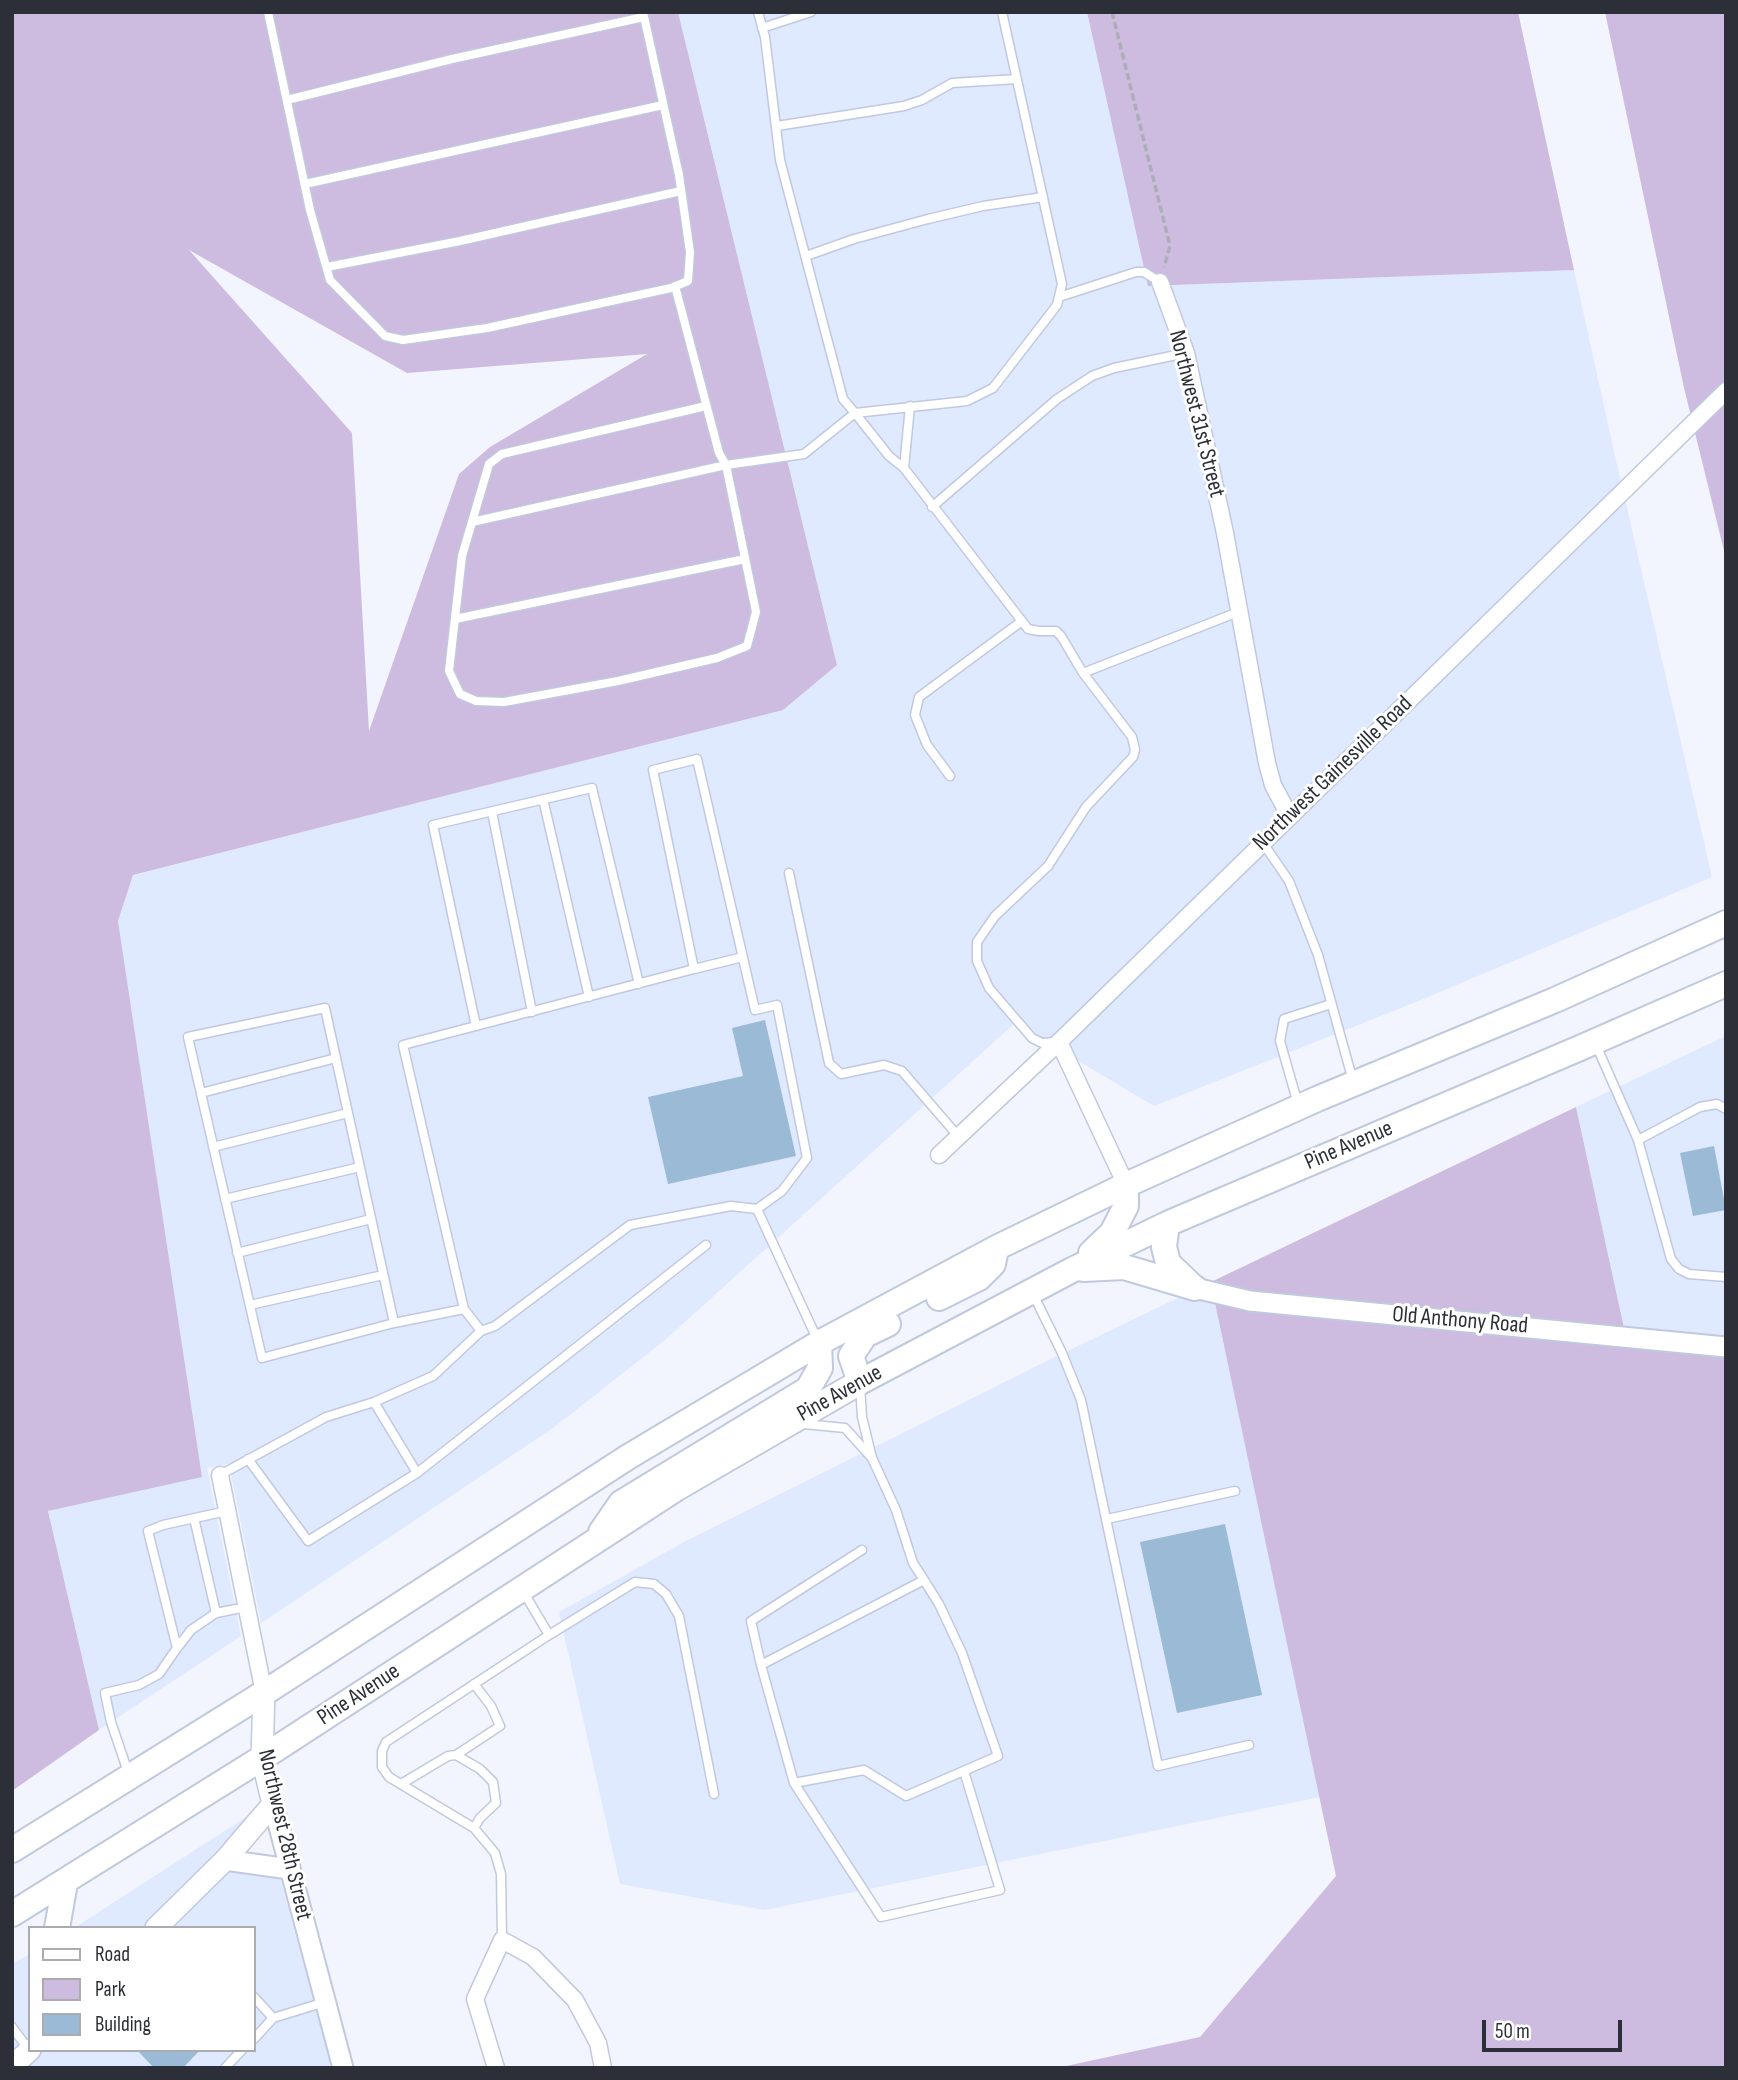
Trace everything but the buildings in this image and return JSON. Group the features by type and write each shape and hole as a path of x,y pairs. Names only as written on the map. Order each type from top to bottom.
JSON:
{"highway":[{"path":"12,1850 264,1693 617,1464 819,1343 996,1248 1126,1185 1299,1107 1555,1000 1726,923"},
{"name":"Pine Avenue","path":"12,1914 262,1758 677,1488 860,1382 1072,1270 1167,1224 1726,984"},
{"path":"1072,1270 1112,1233 1126,1206 1126,1185"},
{"path":"1167,1224 1164,1247 1168,1263 1195,1289"},
{"path":"860,1382 851,1356 865,1335 979,1278 993,1264 996,1248"},
{"path":"1072,1270 1124,1267 1195,1289"},
{"path":"595,1541 621,1503 808,1389 820,1368 819,1343"},
{"path":"57,1926 65,1883"}],"main road":[{"name":"Northwest 28th Street","path":"264,1693 262,1758 273,1804"},
{"path":"158,1926 225,1860 273,1804"},
{"path":"12,2066 28,2051"}],"street":[{"name":"Northwest 31st Street","path":"1160,282 1186,353 1225,533 1267,763 1273,785 1290,817"},
{"name":"Northwest Gainesville Road","path":"939,1155 1059,1042 1726,391"},
{"path":"1059,1042 1126,1185"},
{"name":"Old Anthony Road","path":"1195,1289 1250,1301 1726,1347"},
{"name":"Northwest 28th Street","path":"220,1475 264,1693"},
{"name":"Northwest 28th Street","path":"273,1804 343,2068"},
{"path":"225,1860 289,1869"},
{"path":"496,2068 475,1999 502,1940 534,1957 575,2000 598,2043 603,2068"}],"lane":[{"path":"268,12 305,184 330,280 385,336 404,340 487,328 688,281 690,252 681,191 643,15 287,100"},
{"path":"758,12 780,160 843,399 889,456 904,468 932,508 1022,621 1032,631 1056,631 1083,673 1132,737 1135,750 1133,757 1086,807 1048,866 984,930 976,942 977,961 989,988 1010,1014 1037,1041 1059,1042"},
{"path":"762,28 811,12"},
{"path":"472,523 726,466 804,454 855,412 967,401 993,388 1057,305 1062,284 1002,12"},
{"path":"777,126 904,106 922,100 953,83 1017,79"},
{"path":"305,184 663,105"},
{"path":"327,267 460,241 681,191"},
{"path":"806,256 854,239 928,219 983,206 1043,197"},
{"path":"1059,297 1136,272 1144,272 1160,282"},
{"path":"675,286 719,453 726,466 756,612 747,646 717,658 618,681 503,702 476,701 460,694 449,671 462,556 489,464 502,454 706,406"},
{"path":"932,508 1056,399 1092,376 1114,368 1186,353"},
{"path":"904,468 910,406"},
{"path":"455,618 745,559"},
{"path":"1083,673 1238,612"},
{"path":"950,776 927,745 915,715 919,697 1022,621"},
{"path":"220,1475 326,1417 374,1402 433,1376 481,1331 495,1326 630,1226 731,1206 757,1209 782,1191 807,1158 778,1005 755,1010 697,759 653,770 694,969"},
{"path":"477,1026 433,825 592,788 639,984"},
{"path":"543,799 589,997"},
{"path":"492,812 532,1012"},
{"path":"1263,843 1289,881 1318,955 1354,1084"},
{"path":"789,873 829,1063 841,1073 884,1065 902,1071 958,1136"},
{"path":"481,1331 464,1310 403,1045 743,957"},
{"path":"1299,1107 1280,1041 1284,1019 1331,1004"},
{"path":"394,1323 325,1008 188,1037 262,1358 394,1323 464,1310"},
{"path":"1595,1042 1638,1140 1671,1259 1679,1269 1689,1275 1726,1277"},
{"path":"201,1093 336,1058"},
{"path":"1638,1140 1700,1107 1717,1104 1726,1109"},
{"path":"214,1147 348,1113"},
{"path":"225,1199 360,1167"},
{"path":"757,1209 819,1343"},
{"path":"237,1253 371,1219"},
{"path":"248,1459 309,1541 417,1473 706,1245"},
{"path":"250,1305 383,1275"},
{"path":"1032,1291 1081,1400 1158,1766 1249,1745"},
{"path":"794,1783 864,1770 906,1796 998,1756 962,1653 939,1604 913,1563 896,1510 872,1458 862,1417 860,1382"},
{"path":"374,1402 417,1473"},
{"path":"783,1426 811,1424 845,1428 872,1458"},
{"path":"1107,1519 1235,1491"},
{"path":"177,1648 148,1531 227,1511"},
{"path":"194,1518 216,1613"},
{"path":"862,1550 751,1621 794,1783 881,1917 1000,1890 964,1771"},
{"path":"761,1665 924,1580"},
{"path":"502,1940 501,1874 495,1853 474,1828 389,1777 382,1767 382,1751 386,1742 635,1582 654,1584 666,1594 679,1616 714,1794"},
{"path":"522,1588 549,1635"},
{"path":"130,1777 111,1722 105,1693 139,1685 159,1674 191,1630 216,1613 246,1607"},
{"path":"401,1784 448,1756 456,1755 500,1726 491,1706 474,1684"},
{"path":"456,1755 480,1769 492,1782 496,1803 480,1818 474,1828"},
{"path":"256,1999 273,2018"},
{"path":"256,2037 273,2018 325,2002"},
{"path":"12,2027 28,2049"},
{"path":"225,2068 240,2052"}],"path":[{"path":"1112,12 1170,246 1160,282"}],"shaded area":[{"path":"678,12 1087,12 1149,286 1574,270 1712,877 1421,1000 1154,1106 1015,1023 665,1340 553,1428 261,1623 229,1464 207,1468 241,1636 99,1730 48,1511 202,1476 118,921 133,875 783,710 837,665"},
{"path":"1726,1036 1726,1337 1624,1328 1576,1107"},
{"path":"1182,1296 1189,1297 1194,1302 1197,1299 1215,1303 1320,1797 765,1910 620,1884 559,1612 684,1542"},
{"path":"254,1812 222,1850 218,1850 216,1856 145,1926 77,1926"},
{"path":"230,1871 280,1878 332,2068 26,2068 42,2052 256,2052 256,1926 173,1926"},
{"path":"28,1955 28,2039 12,2054 12,1964"}],"green space":[{"path":"12,12 678,12 837,665 783,710 133,875 118,921 202,1477 48,1511 99,1730 12,1791","holes":["189,250 407,373 647,354 490,447 459,474 369,731 352,433"]},
{"path":"1087,12 1518,12 1574,270 1148,286"},
{"path":"1605,12 1726,12 1726,559 1684,388"},
{"path":"1576,1107 1624,1328 1252,1292 1211,1282"},
{"path":"1215,1303 1248,1311 1726,1357 1726,2068 1057,2068 1200,2037 1336,1876"}]}
